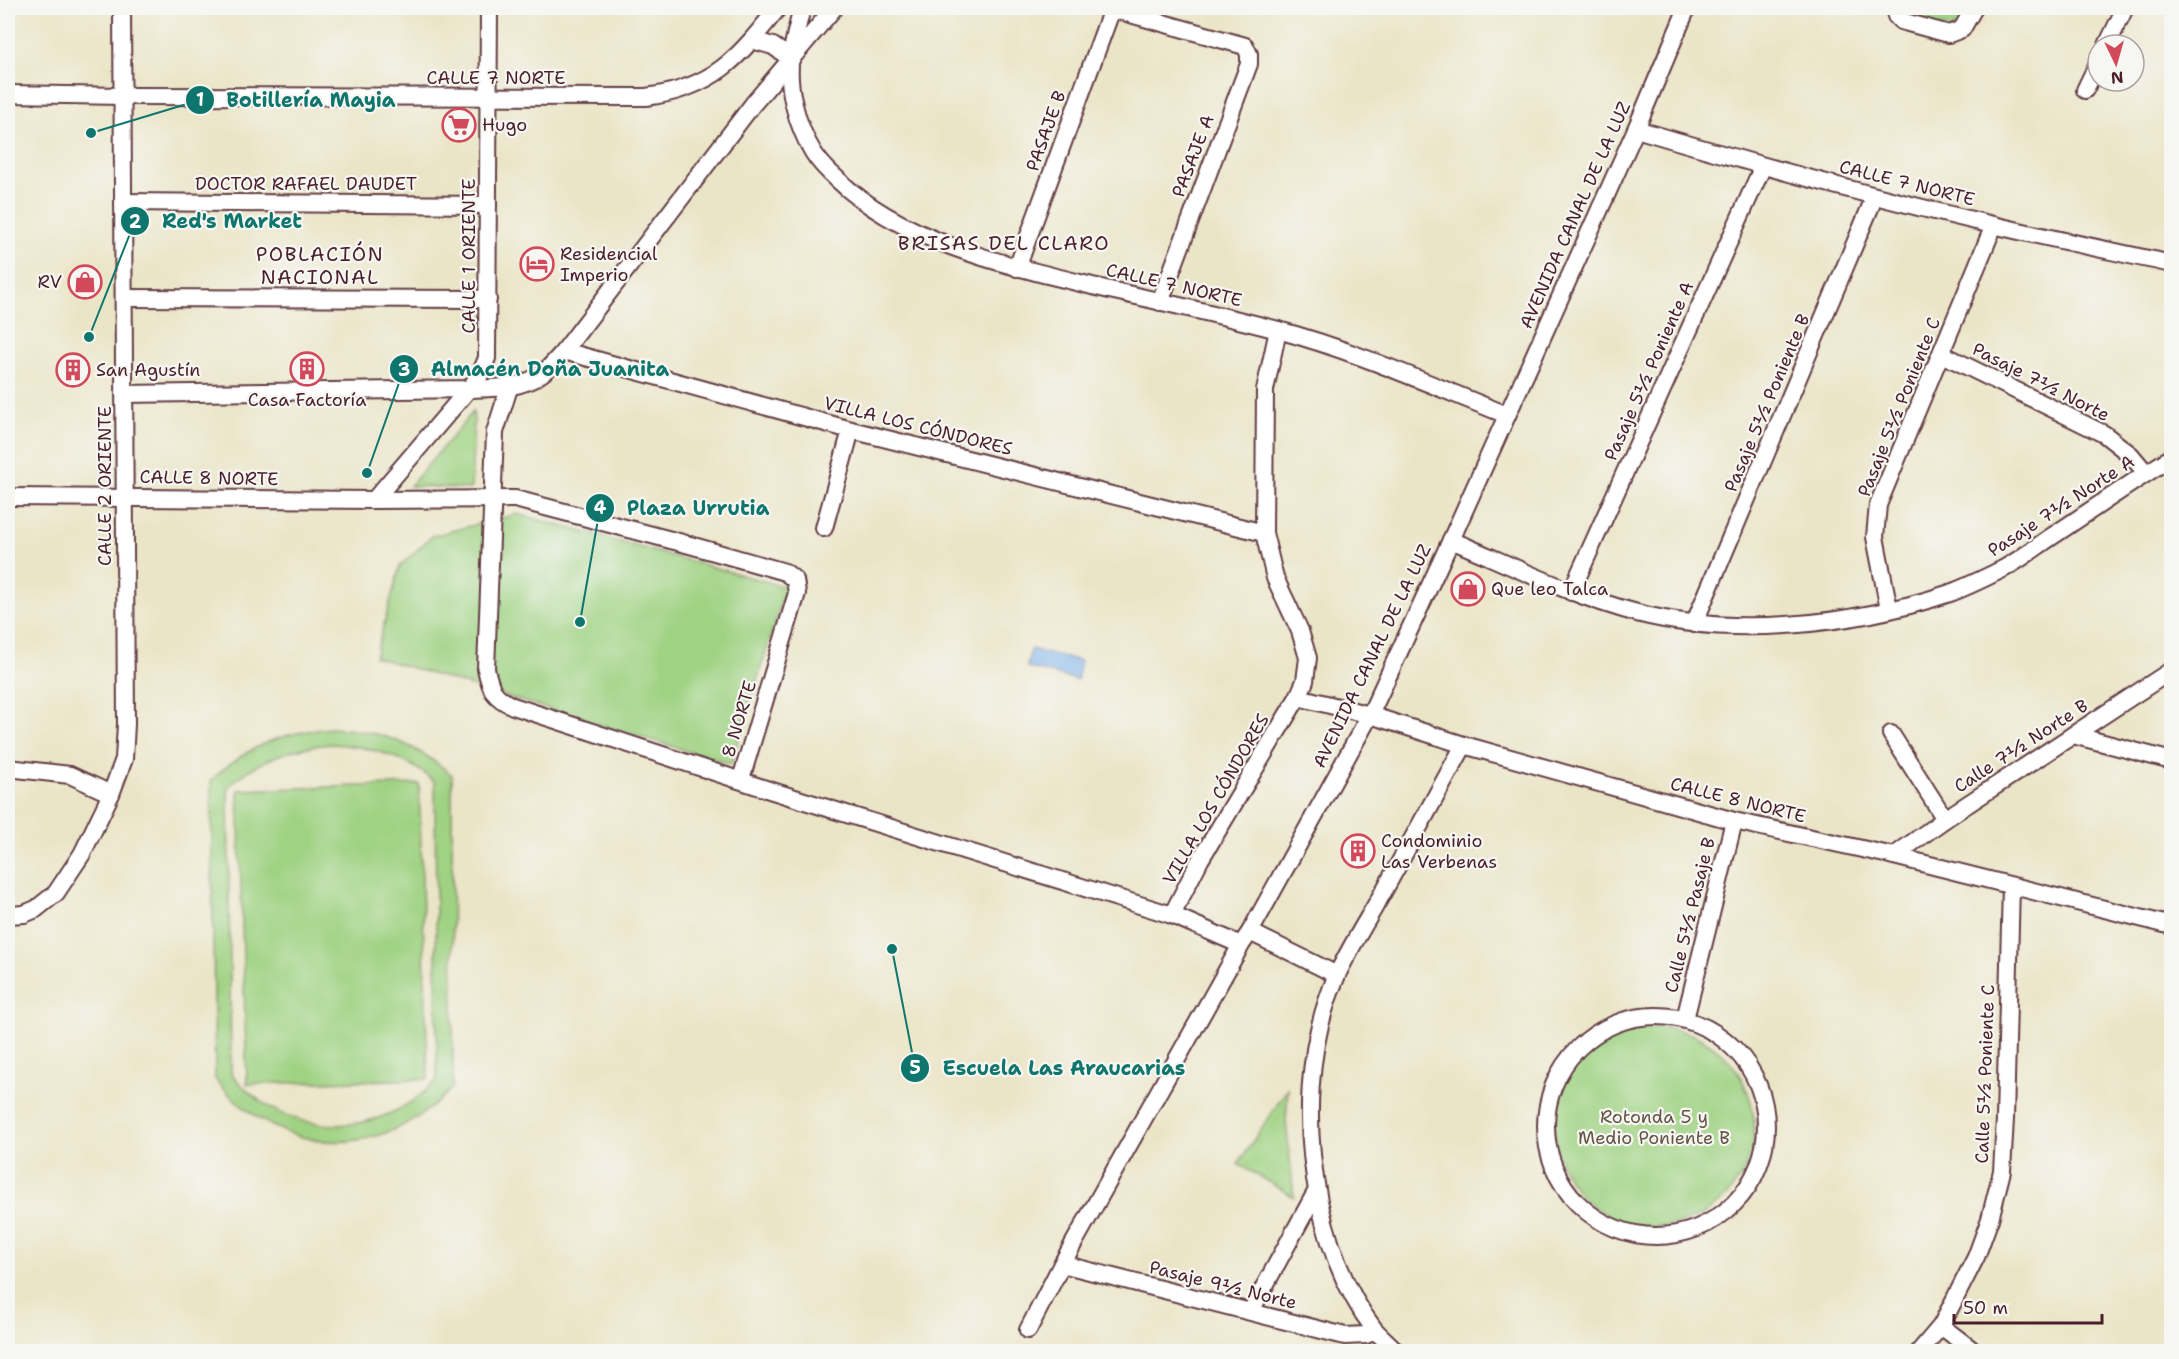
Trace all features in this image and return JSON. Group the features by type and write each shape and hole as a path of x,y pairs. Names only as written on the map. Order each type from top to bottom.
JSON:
{"street":[{"name":"CALLE 2 ORIENTE","path":"8,915 24,914 36,909 56,893 82,854 111,794 123,759 126,724 122,8"},
{"name":"CALLE 1 ORIENTE","path":"374,500 479,377 487,358 489,8"},
{"name":"CALLE 7 NORTE","path":"8,94 646,97 672,93 714,76 752,40 778,8"},
{"path":"790,58 802,8"},
{"path":"124,394 468,389 510,386 536,378 564,351 753,104 834,8"},
{"name":"PASAJE A","path":"1111,8 1245,46 1249,54 1249,63 1160,302"},
{"name":"PASAJE B","path":"1017,268 1111,8"},
{"name":"AVENIDA CANAL DE LA LUZ","path":"1028,1330 1062,1264 1370,715 1636,129 1688,8"},
{"path":"1896,12 1907,24 1949,34 1962,29 1974,8"},
{"path":"2113,33 2125,8"},
{"path":"752,40 765,42 790,58"},
{"name":"CALLE 7 NORTE","path":"790,58 791,84 796,111 813,152 850,192 885,216 926,236 1017,268 1278,330 1337,348 1507,415"},
{"name":"CALLE 7 NORTE","path":"1636,129 1875,196 2172,264"},
{"name":"Pasaje 5½ Poniente A","path":"1571,592 1763,166"},
{"name":"Pasaje 5½ Poniente B","path":"1694,624 1875,196"},
{"name":"DOCTOR RAFAEL DAUDET","path":"123,202 488,205"},
{"name":"Pasaje 5½ Poniente C","path":"1889,609 1875,537 1878,506 1994,225"},
{"path":"124,298 488,298"},
{"name":"VILLA LOS CÓNDORES","path":"1172,915 1200,860 1298,698 1305,681 1308,657 1300,631 1273,571 1264,533 1265,390 1278,330"},
{"name":"VILLA LOS CÓNDORES","path":"564,351 851,430 1264,533"},
{"name":"Pasaje 7½ Norte","path":"1942,354 2104,434 2131,455 2146,473"},
{"path":"510,386 495,432 486,669 492,692 513,706 741,779"},
{"path":"824,528 851,430"},
{"name":"Pasaje 7½ Norte A","path":"1451,540 1571,592 1637,614 1694,624 1728,626 1778,625 1833,620 1948,594 2003,569 2172,457"},
{"name":"CALLE 8 NORTE","path":"8,496 374,500"},
{"name":"8 NORTE","path":"374,500 515,500 785,572 795,580 797,593 741,779 1245,939 1337,975"},
{"name":"Calle 7½ Norte B","path":"1894,856 1945,819 2172,670"},
{"name":"CALLE 8 NORTE","path":"1298,698 1370,715 1464,745 1734,821 1894,856 2172,926"},
{"path":"1891,734 1945,819"},
{"path":"2073,735 2172,761"},
{"path":"1397,1352 1375,1331 1353,1296 1327,1236 1317,1190 1310,1139 1309,1090 1322,1019 1337,975 1464,745"},
{"path":"8,768 70,776 111,794"},
{"name":"Calle 5½ Pasaje B","path":"1685,1019 1734,821"},
{"name":"Calle 5½ Poniente C","path":"1919,1352 1941,1326 1976,1257 1990,1219 2002,1171 2011,886"},
{"path":"1648,1016 1685,1019 1714,1031 1738,1051 1756,1077 1765,1106 1766,1137 1759,1168 1743,1194 1716,1219 1683,1233 1646,1236 1611,1227 1580,1207 1569,1193 1558,1178 1546,1144 1546,1107 1558,1073 1581,1044 1612,1024 1648,1016"},
{"path":"1251,1311 1317,1190"},
{"name":"Pasaje 9½ Norte","path":"1062,1264 1345,1336 1366,1335 1375,1331"},
{"path":"1941,1326 1976,1352"}],"green space":[{"path":"1895,8 1974,8 1962,29 1907,24"},
{"path":"473,412 471,489 410,486"},
{"path":"517,514 786,587 731,764 375,657 400,566 432,536"},
{"path":"349,729 381,735 424,754 452,775 453,1087 425,1112 395,1129 364,1139 332,1141 301,1137 270,1125 241,1105 215,1079 211,780 238,758 266,743 313,730","holes":["331,744 360,747 387,754 412,765 435,782 437,1080 414,1100 388,1114 360,1123 332,1125 304,1121 277,1111 252,1095 231,1073 228,787 251,769 276,756 303,748"]},
{"path":"419,784 428,1079 247,1084 238,790"},
{"name":"Rotonda 5 y Medio Poniente B","path":"1654,1027 1673,1029 1701,1039 1731,1064 1746,1089 1752,1108 1754,1127 1752,1146 1742,1174 1717,1204 1692,1219 1673,1225 1654,1227 1635,1225 1607,1215 1577,1190 1562,1165 1556,1146 1554,1127 1556,1108 1566,1080 1591,1050 1616,1035 1635,1029"},
{"path":"1288,1088 1286,1122 1294,1197 1238,1164"}],"water":[{"path":"1031,649 1081,661 1077,680 1027,667"}],"place":[{"name":"Hugo","path":"459,125"},
{"name":"Botillería Mayia","path":"91,133"},
{"name":"Residencial Imperio","path":"537,264"},
{"name":"RV","path":"85,282"},
{"name":"Red's Market","path":"89,337"},
{"name":"Casa Factoría","path":"307,369"},
{"name":"San Agustín","path":"73,370"},
{"name":"Almacén Doña Juanita","path":"367,473"},
{"name":"Que leo Talca","path":"1468,589"},
{"name":"Plaza Urrutia","path":"580,622"},
{"name":"Condominio Las Verbenas","path":"1358,851"},
{"name":"Escuela Las Araucarias","path":"892,949"}],"district":[{"name":"BRISAS DEL CLARO","path":"1004,243"},
{"name":"POBLACIÓN NACIONAL","path":"320,266"}]}
